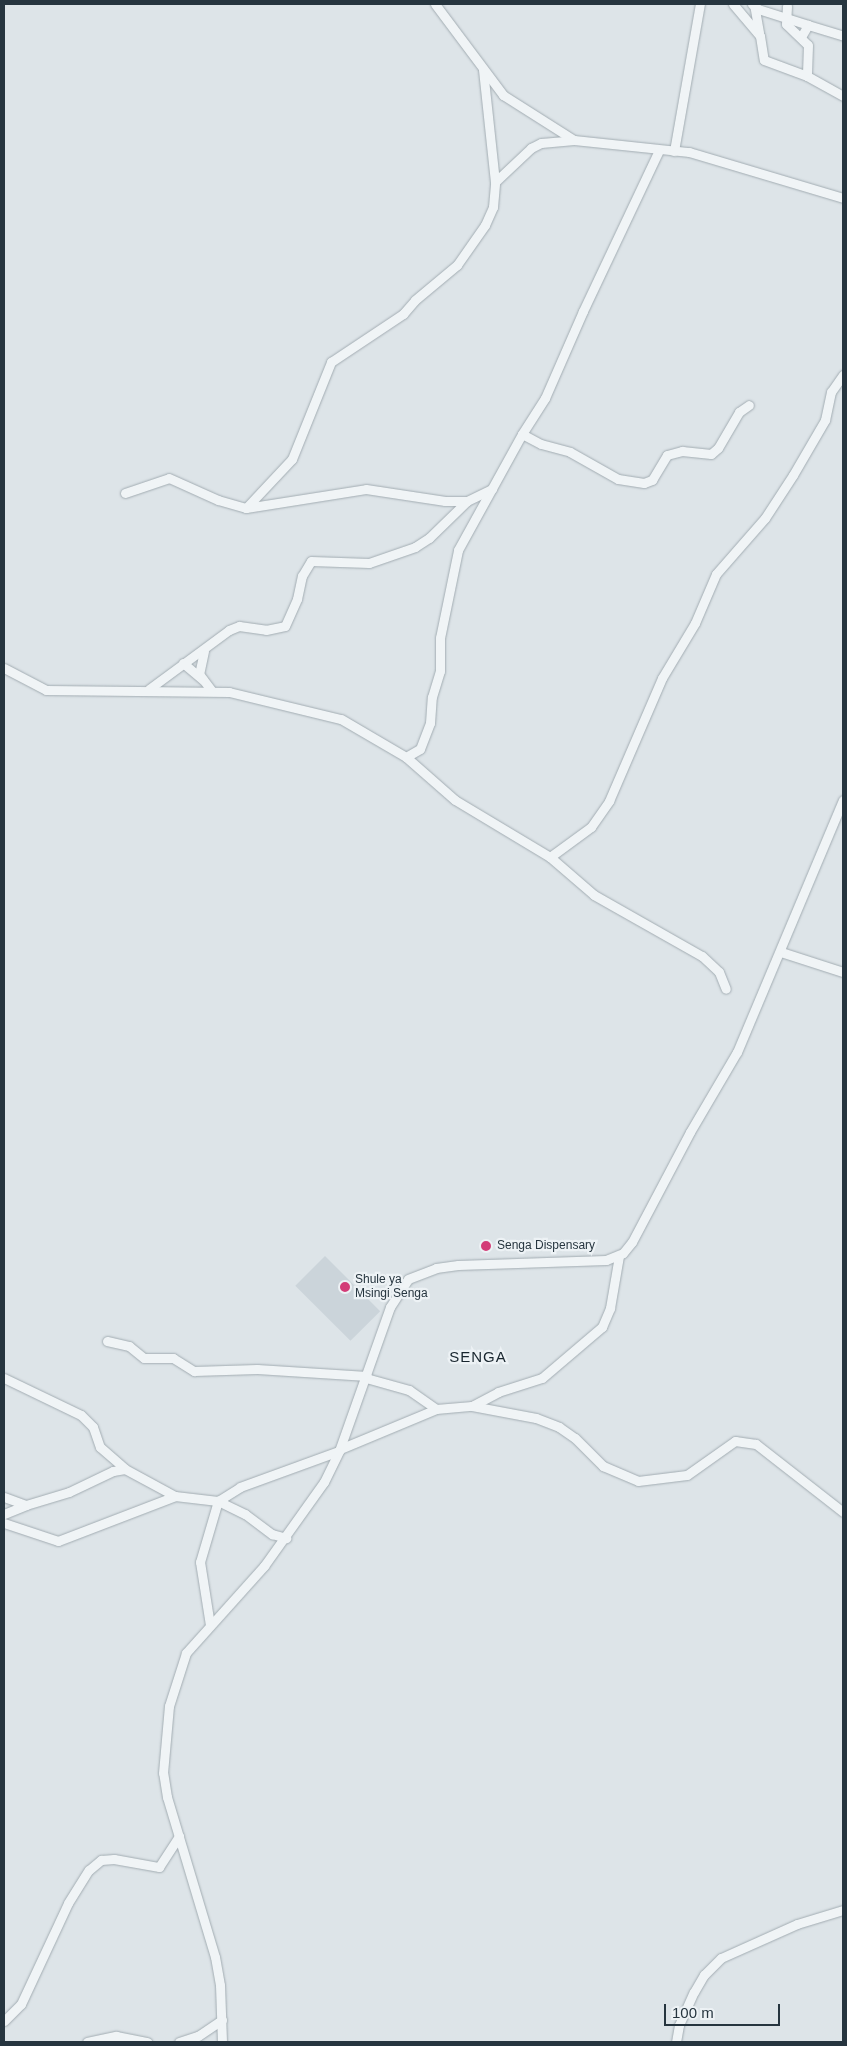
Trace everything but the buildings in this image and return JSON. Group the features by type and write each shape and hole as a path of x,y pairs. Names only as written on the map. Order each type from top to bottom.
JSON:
{"street":[{"path":"435,4 483,70 514,104 574,140"},
{"path":"674,151 700,4"},
{"path":"734,4 760,36"},
{"path":"753,4 764,60 806,76 843,96"},
{"path":"753,4 843,36"},
{"path":"787,6 786,24 808,45 806,76"},
{"path":"800,38 808,25"},
{"path":"246,508 292,460 332,362 392,323 457,265 489,216 495,182 483,70"},
{"path":"495,182 531,148 541,143 574,140 674,151 711,158 843,198"},
{"path":"406,757 420,749 430,723 455,558 522,434 546,398 582,311 659,150"},
{"path":"550,857 591,827 609,801 662,678 695,624 716,574 765,518 793,475 825,420 830,392 843,375"},
{"path":"522,434 541,444 570,452 618,479 644,483 652,480 666,455 682,451 711,454 718,448 739,412 749,405"},
{"path":"125,493 169,478 200,493 246,508 366,489 426,499 467,501"},
{"path":"149,689 183,663 204,651 239,626 266,630 285,626 297,599 302,576 311,561 369,564 415,547 429,538 467,501 492,489"},
{"path":"203,680 199,669 204,651"},
{"path":"183,663 212,690"},
{"path":"4,668 46,690 212,690 321,712 341,718 406,757 455,800 550,857 594,895 702,956 719,972 726,990"},
{"path":"222,2042 220,1985 211,1941 179,1836 163,1773 168,1713 186,1653 286,1538 324,1482 340,1450 390,1306 400,1289 413,1276 458,1265 606,1260 619,1256 632,1242 690,1132 723,1079 781,952 843,800"},
{"path":"781,952 843,972"},
{"path":"472,1406 484,1398 542,1378 602,1327 610,1308 619,1256"},
{"path":"107,1342 129,1346 144,1358 173,1358 194,1371 257,1369 366,1377 409,1390 436,1409"},
{"path":"4,1378 81,1415 93,1427 100,1447 125,1469 175,1496 218,1501 245,1514 272,1534 286,1538"},
{"path":"210,1625 202,1587 200,1562 218,1501 240,1487 340,1450 436,1409 472,1406 536,1418 559,1427 575,1438 603,1466 638,1481 687,1474 735,1441 756,1444 843,1512"},
{"path":"4,1514 69,1492 112,1471 125,1469"},
{"path":"4,1522 58,1540 175,1496"},
{"path":"4,1497 26,1505"},
{"path":"4,2021 21,2004 68,1903 89,1870 101,1860 114,1859 159,1867 179,1836"},
{"path":"676,2042 679,2025 694,1992 704,1975 722,1958 797,1924 843,1910"},
{"path":"179,2042 198,2036 222,2020"},
{"path":"87,2042 116,2036 147,2042"}],"shaded area":[{"path":"325,1256 380,1311 350,1341 295,1286"}],"place":[{"name":"Senga Dispensary","path":"486,1246"},
{"name":"Shule ya Msingi Senga","path":"345,1287"}],"district":[{"name":"SENGA","path":"478,1357"}]}
